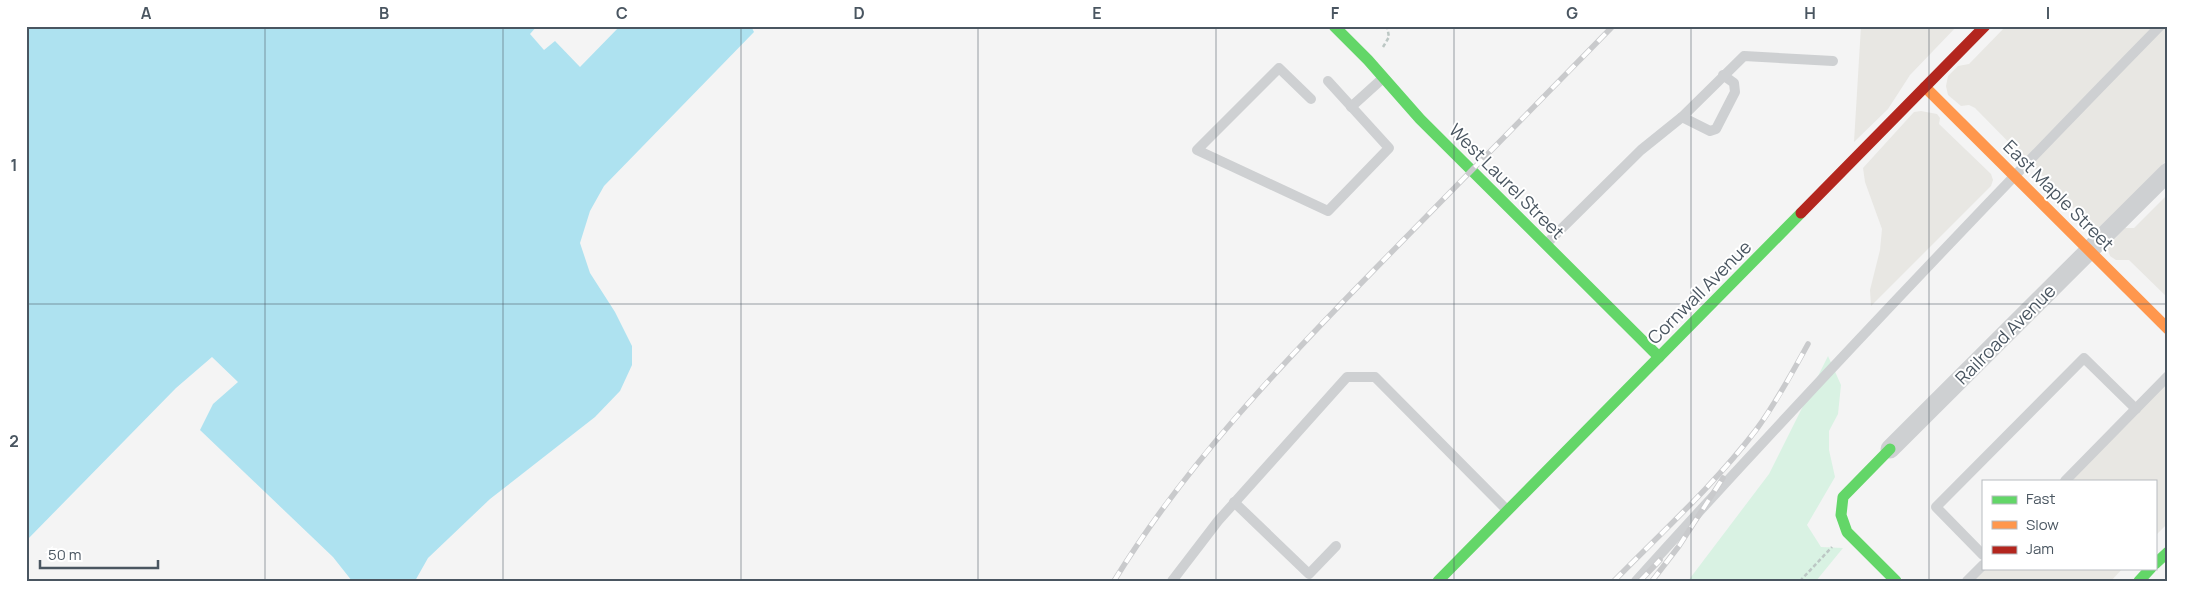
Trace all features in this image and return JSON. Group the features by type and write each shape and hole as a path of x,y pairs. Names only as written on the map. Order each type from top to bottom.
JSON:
{"street":[{"name":"West Laurel Street","path":"1334,26 1368,60 1396,94 1659,357"},
{"name":"Cornwall Avenue","path":"1438,581 1984,26"},
{"name":"East Maple Street","path":"1925,87 2168,329"},
{"name":"Railroad Avenue","path":"1847,532 1841,515 1843,497 2168,172"},
{"path":"1847,532 1896,581"},
{"path":"2156,563 2168,552"},
{"path":"2139,581 2149,570"}],"lane":[{"path":"1636,581 1764,439 2015,175 2160,26"},
{"path":"1546,244 1641,150 1682,117 1744,56 1833,61"},
{"path":"1311,99 1279,68 1197,150 1328,211 1389,148 1328,81"},
{"path":"1682,117 1710,131 1716,129 1734,92 1734,83 1723,75"},
{"path":"1351,107 1383,78"},
{"path":"1982,554 1936,507 2084,358 2136,409"},
{"path":"2066,480 2168,376"},
{"path":"1172,581 1234,502 1347,377 1375,377 1507,511"},
{"path":"1234,502 1309,574 1336,546"},
{"path":"1967,581 1982,566"}],"path":[{"path":"1382,48 1389,37 1387,26"},
{"path":"1800,581 1847,532"}],"shaded area":[{"path":"1861,26 1957,26 1910,75 1888,109 1854,142"},
{"path":"2006,26 2168,26 2168,159 2101,227 2091,226 1975,108 1969,105 1961,106 1948,95 1946,86 1948,76 1958,66 1969,64"},
{"path":"1921,111 1937,114 1940,118 1939,124 1991,174 1993,180 1991,186 1871,306 1870,290 1880,250 1882,229 1865,182 1863,168 1914,112"},
{"path":"2168,194 2168,298 2129,260 2116,260 2110,256 2108,250 2110,244 2125,228 2134,228"},
{"path":"2168,376 2168,523 2156,535 2156,480 2066,480"},
{"path":"1982,569 2121,570 2111,581 1967,581"}],"green space":[{"path":"1828,356 1841,385 1838,414 1829,431 1829,450 1835,477 1807,525 1821,547 1843,548 1816,581 1688,581 1769,474"}],"water":[{"path":"26,26 537,26 530,34 544,50 555,41 580,67 620,26 751,26 754,32 604,186 590,211 580,243 590,273 615,312 632,346 632,365 620,391 595,417 490,499 428,558 415,581 352,581 333,557 200,430 213,404 238,382 212,357 176,388 26,541"}],"railway":[{"path":"1114,581 1142,538 1203,456 1270,379 1339,305 1613,26"},
{"path":"1614,581 1687,508 1740,450 1784,388 1808,344"},
{"path":"1652,581 1679,546 1723,478"},
{"path":"1640,581 1660,560"}],"traffic: fast":[{"path":"1334,26 1368,60 1420,119 1659,357"},
{"path":"1438,581 1801,213"},
{"path":"1890,449 1843,497 1841,515 1847,532 1896,581"},
{"path":"2156,563 2168,552"},
{"path":"2139,581 2149,570"}],"traffic: slow":[{"path":"1925,87 2168,329"}],"traffic: jam":[{"path":"1801,213 1985,26"}]}
